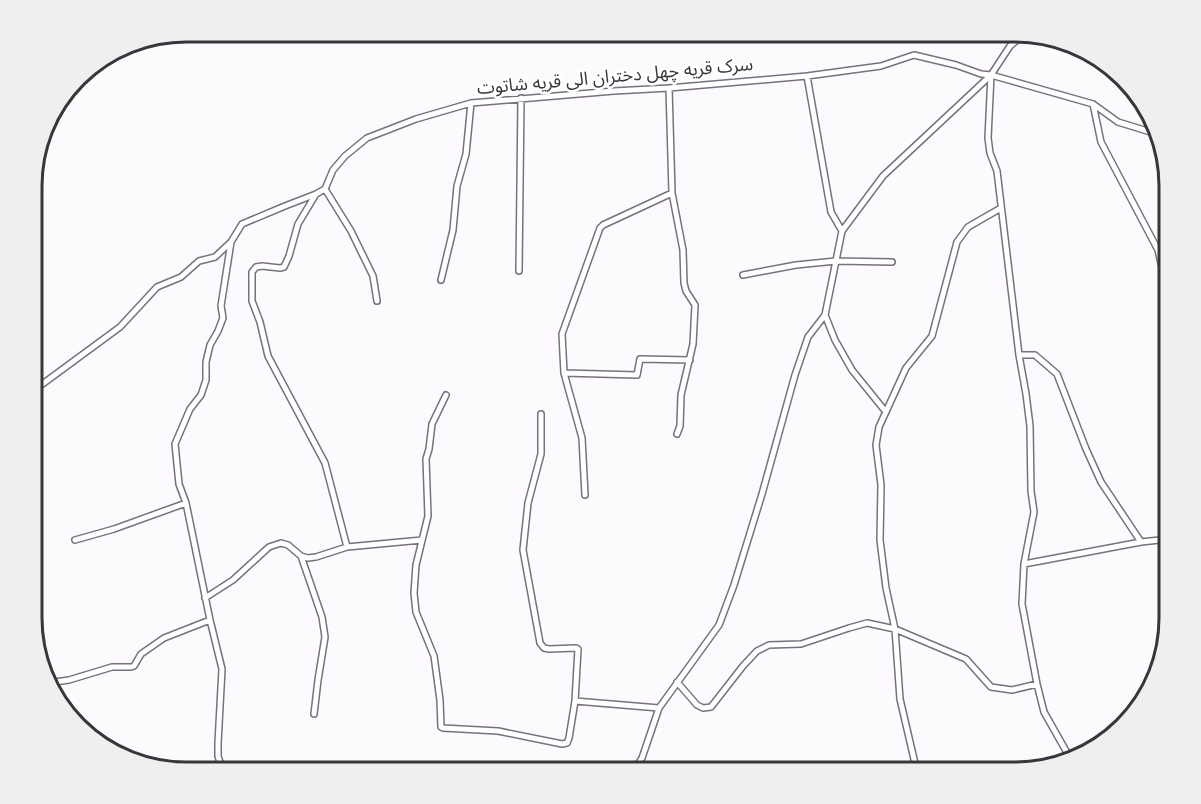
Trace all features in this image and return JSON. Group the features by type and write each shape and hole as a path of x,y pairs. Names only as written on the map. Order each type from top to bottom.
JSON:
{"street":[{"path":"639,762 659,708 719,625 762,494 795,375 808,337 825,315 842,231 883,176 991,75 1015,42"},
{"name":"سرک قریه چهل دختران الی قریه شاتوت","path":"325,189 333,170 367,138 416,119 471,103 807,76 881,66 914,55 1093,104 1118,122 1148,131"},
{"path":"991,75 988,138 990,153 997,171 1030,426 1030,491 1034,512 1024,564 1022,604 1044,712 1067,752"},
{"path":"807,76 831,212 842,231"},
{"path":"669,88 672,193 684,250 684,284 695,305 693,344 681,395 680,426 677,434"},
{"path":"519,271 521,98"},
{"path":"441,280 453,230 457,186 466,154 471,103"},
{"path":"1093,104 1101,142 1159,254"},
{"path":"42,384 120,327 157,287 181,277 199,261 215,257 231,242 242,224 325,189 351,231 373,276 377,301"},
{"path":"585,495 582,438 564,373 562,334 600,228 672,193"},
{"path":"316,194 298,225 284,267 262,266 256,267 252,272 252,301 260,322 268,356 325,463 346,547"},
{"path":"915,762 900,699 895,629 886,588 880,540 881,486 876,445 879,427 906,368 932,336 957,242 968,227 1001,207"},
{"path":"220,762 218,742 222,669 186,504 179,484 175,444 190,409 201,395 206,380 206,362 210,345 223,318 221,306 231,242"},
{"path":"743,275 796,265 836,261 892,262"},
{"path":"825,315 835,340 852,370 886,412"},
{"path":"1019,355 1035,355 1057,374 1101,482 1141,542"},
{"path":"564,373 637,375 640,359 690,360"},
{"path":"446,395 432,424 426,459 428,516 416,566 414,593 416,612 434,656 441,727 498,731 562,744 567,743 569,738 575,701 578,650 576,648 549,649 544,648 540,643 524,550 528,503 541,454 542,414"},
{"path":"75,540 186,504"},
{"path":"205,598 233,580 269,547 281,543 308,558 346,547 422,540"},
{"path":"1024,564 1159,540"},
{"path":"301,556 322,617 325,637 314,714"},
{"path":"57,682 112,667 134,666 141,654 164,638 210,620"},
{"path":"677,682 697,705 703,708 711,706 757,651 769,645 801,644 867,623 895,629 966,659 991,687 1012,690 1037,684"},
{"path":"575,701 659,708"}]}
